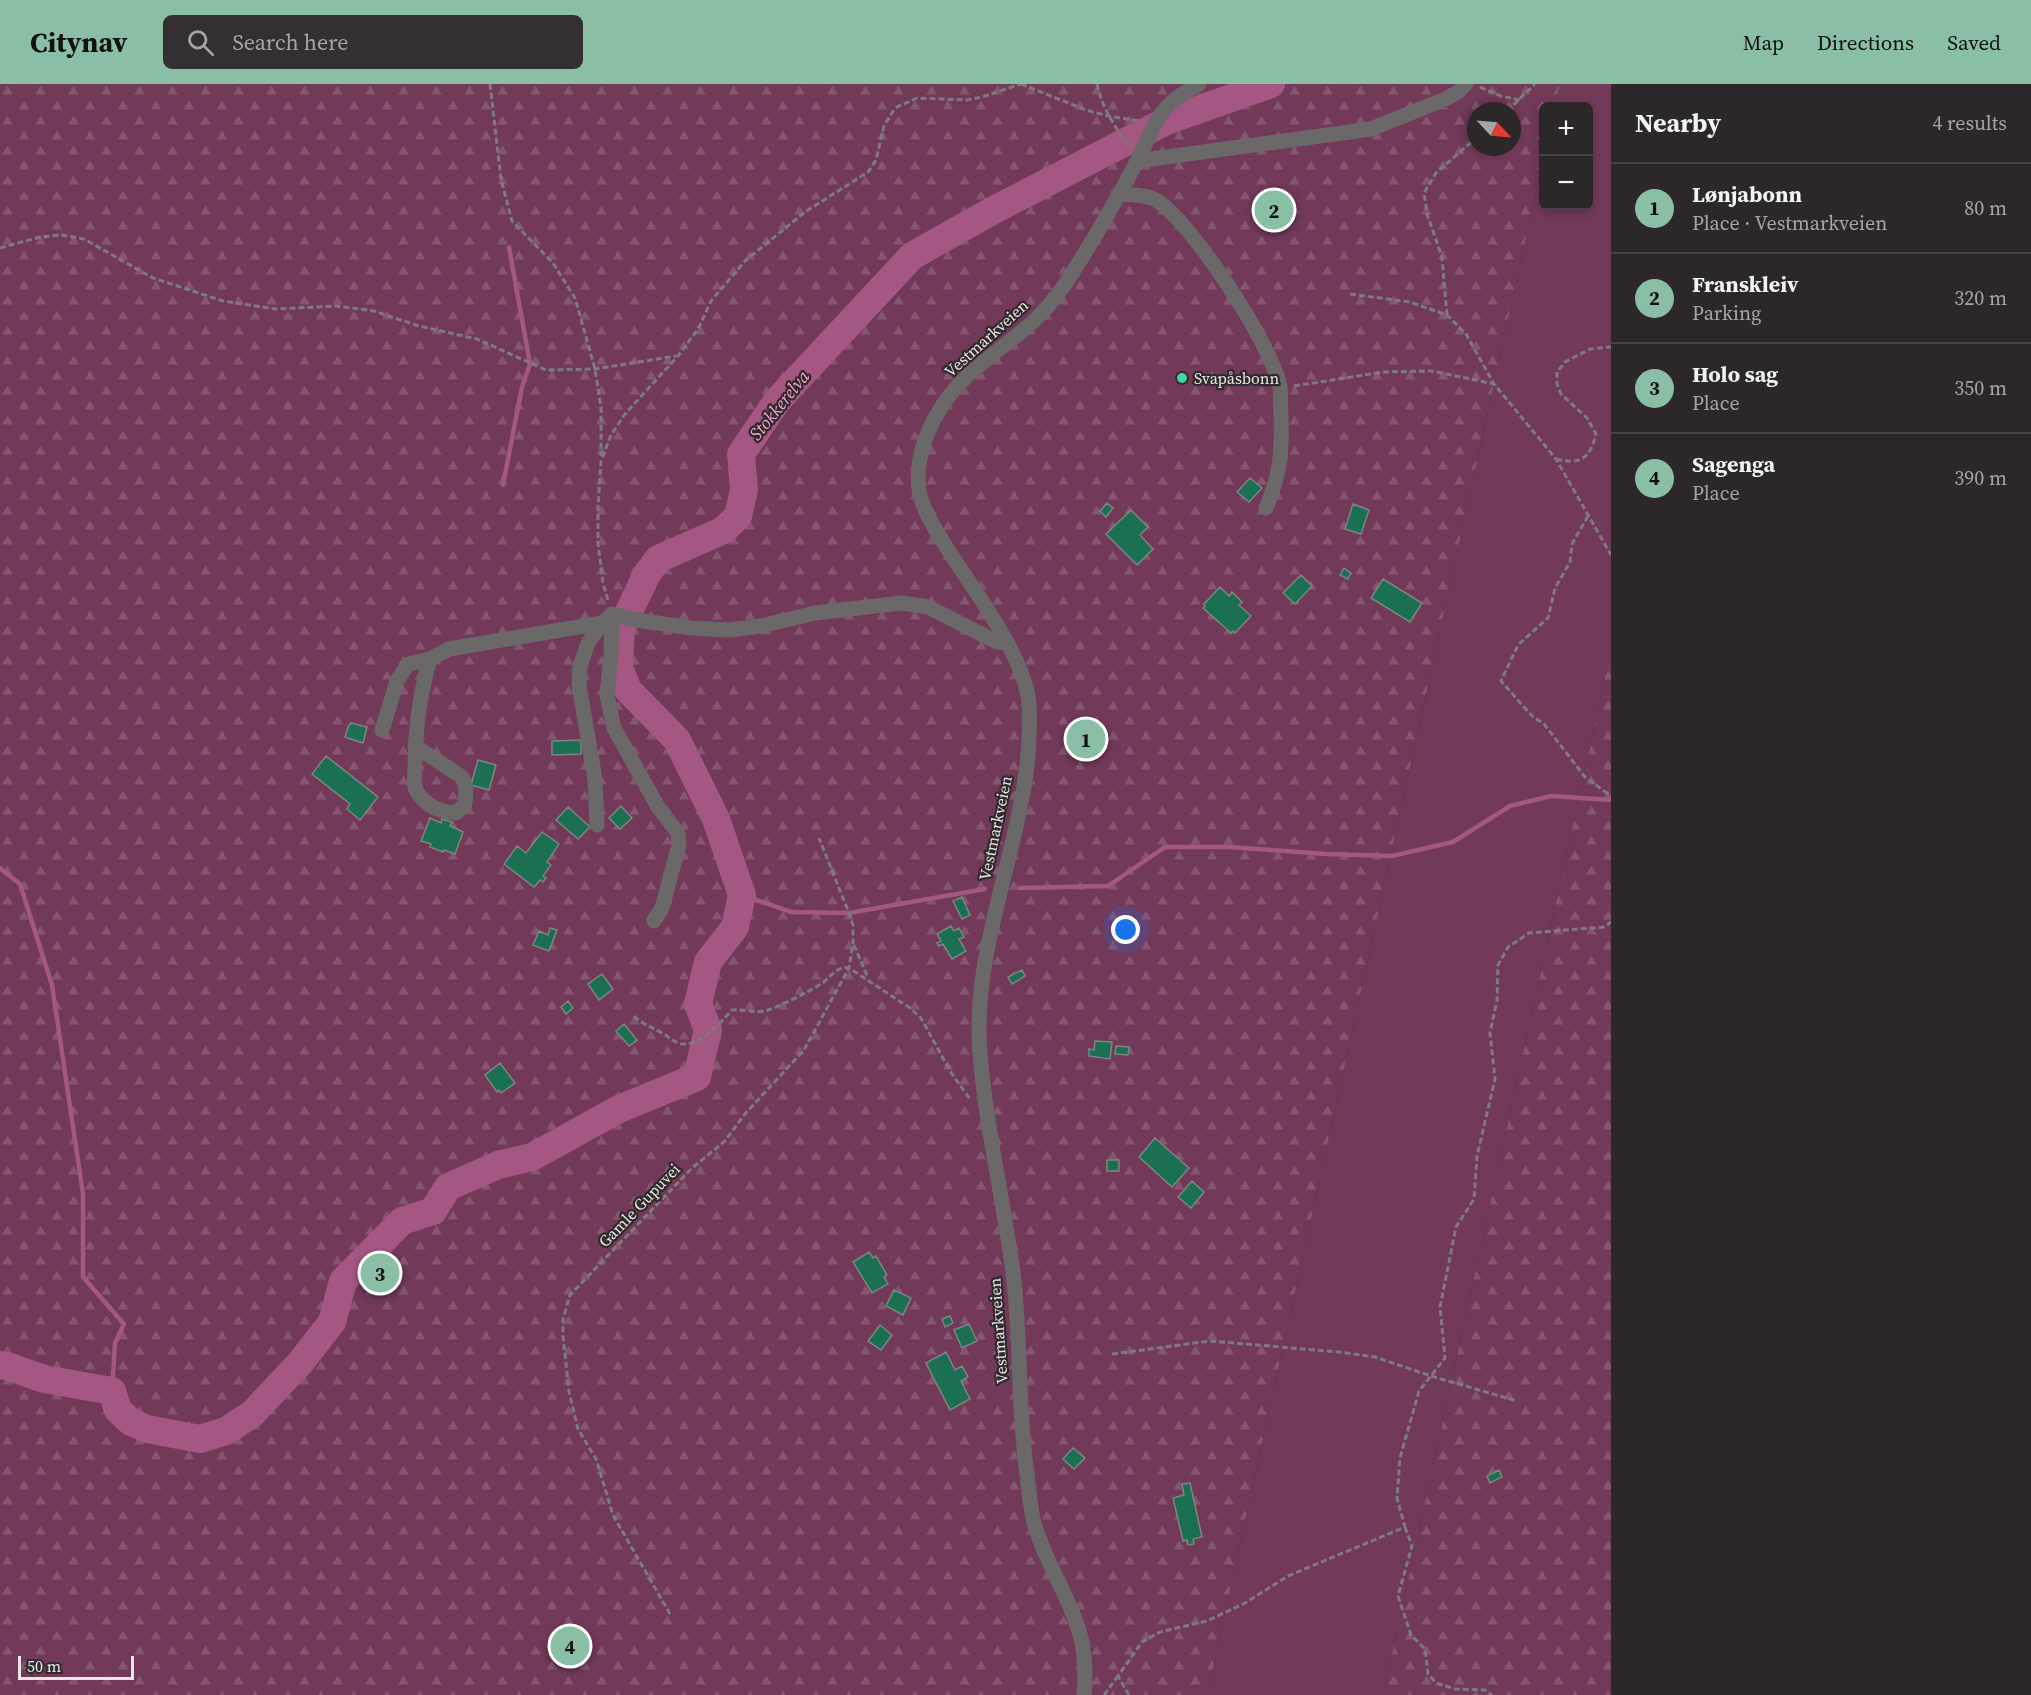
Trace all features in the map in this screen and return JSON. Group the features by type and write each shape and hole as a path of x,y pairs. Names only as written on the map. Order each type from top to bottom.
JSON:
{"street":[{"name":"Vestmarkveien","path":"1084,1695 1085,1660 1081,1638 1045,1555 1033,1517 1024,1456 1014,1282 979,1052 981,976 1025,777 1030,736 1029,700 1023,674 1007,644 933,526 921,498 918,478 928,431 940,407 965,378 1034,321 1055,298 1072,275 1137,161 1151,129 1168,104 1181,93 1199,84"},
{"path":"1137,161 1371,129 1443,100 1458,92 1466,84"},
{"path":"1118,194 1142,196 1155,200 1173,214 1234,292 1269,357 1280,386 1282,457 1275,488 1266,508"},
{"path":"382,730 396,681 408,664 430,659 449,648 607,619 730,630 761,626 815,613 902,603 928,607 997,642 1007,644"},
{"path":"597,825 595,779 579,685 580,666 588,643 607,619"},
{"path":"607,619 611,654 607,695 614,728 658,807 678,833 679,844 662,908 654,921"},
{"path":"415,746 462,777 466,789 465,804 456,813 442,812 427,804 415,790 415,746 416,727 422,686 430,659"}],"path":[{"path":"490,84 501,179 512,221 553,263 575,298 595,369 601,407 598,543 607,619"},
{"path":"601,461 610,435 625,414 678,356 698,329 711,301 745,261 805,212 868,172 876,160 884,126 895,108 916,98 967,100 1021,84 1151,129"},
{"path":"1097,84 1108,116 1137,161"},
{"path":"1473,84 1501,96 1520,100"},
{"path":"1518,102 1535,84"},
{"path":"1447,315 1442,257 1427,214 1424,193 1436,172 1467,146"},
{"path":"0,248 40,237 62,234 84,239 153,278 223,301 275,309 337,306 374,311 419,326 477,339 546,370 595,369 678,356"},
{"path":"1350,294 1410,302 1447,315 1466,334 1494,384 1556,459 1611,555"},
{"path":"1556,459 1571,463 1583,458 1593,447 1596,434 1587,418 1561,394 1557,384 1557,372 1565,362 1590,349 1611,347"},
{"path":"1280,386 1306,385 1383,372 1432,371 1494,384"},
{"path":"1588,516 1572,544 1570,562 1555,588 1548,618 1518,645 1502,681 1533,717 1544,724 1584,777 1611,796"},
{"name":"Gamle Gupuvei","path":"670,1614 613,1515 596,1459 579,1428 569,1392 563,1336 565,1307 570,1295 611,1250 691,1169 725,1141 744,1116 804,1050 849,968 854,943 853,925 819,838"},
{"path":"1492,1695 1485,1690 1455,1689 1436,1683 1428,1674 1425,1649 1411,1635 1398,1596 1412,1546 1397,1498 1400,1458 1419,1391 1445,1358 1440,1306 1456,1227 1474,1199 1477,1156 1495,1079 1490,1033 1497,1000 1498,965 1508,947 1530,933 1604,927 1611,922"},
{"path":"854,943 869,980"},
{"path":"634,1016 643,1025 662,1032 677,1043 688,1045 702,1038 732,1010 751,1012 768,1010 823,983 838,969 849,968 910,1008 921,1018 950,1071 969,1098 988,1118"},
{"path":"1112,1354 1210,1341 1339,1352 1375,1357 1517,1401"},
{"path":"1104,1695 1143,1642 1160,1632 1207,1621 1245,1603 1288,1576 1405,1527"},
{"path":"1118,1676 1129,1695"}],"green space":[{"path":"0,84 1560,84 1556,102 1539,102 1539,178 1207,1695 0,1695"},
{"path":"1560,84 1611,84 1611,650 1383,1695 1207,1695 1539,178 1539,210 1593,210 1593,102 1556,102"},
{"path":"1611,650 1611,1695 1383,1695"}],"building":[{"path":"1250,478 1262,488 1249,502 1237,492"},
{"path":"1107,503 1113,508 1106,517 1100,511"},
{"path":"1353,504 1369,510 1361,534 1345,529"},
{"path":"1131,510 1148,527 1140,535 1153,549 1137,565 1106,534"},
{"path":"1344,568 1351,573 1348,579 1340,575"},
{"path":"1301,575 1312,586 1295,604 1283,593"},
{"path":"1383,579 1422,603 1410,622 1371,598"},
{"path":"1220,587 1229,596 1232,592 1242,602 1239,605 1251,616 1235,633 1233,631 1231,633 1203,608"},
{"path":"351,723 367,727 363,743 345,737"},
{"path":"581,740 581,754 552,755 552,741"},
{"path":"326,756 378,797 360,820 347,809 350,804 312,774"},
{"path":"478,760 496,765 489,790 471,785"},
{"path":"621,806 632,818 620,829 609,818"},
{"path":"568,807 590,827 578,839 556,820"},
{"path":"430,818 441,823 442,819 452,822 450,826 463,832 455,854 444,850 443,852 421,841"},
{"path":"542,832 559,844 547,862 551,865 543,876 546,878 543,882 540,880 534,887 504,864 517,846 526,853"},
{"path":"962,897 970,915 962,919 953,901"},
{"path":"951,926 954,931 959,928 964,937 959,939 966,951 952,959 943,944 939,946 937,943 941,941 937,934"},
{"path":"550,928 557,930 549,951 533,945 539,931 548,935"},
{"path":"1022,970 1025,976 1012,984 1008,977"},
{"path":"602,974 613,989 599,1000 588,984"},
{"path":"568,1001 573,1008 566,1014 561,1007"},
{"path":"624,1024 637,1040 629,1046 616,1031"},
{"path":"1095,1041 1112,1042 1110,1059 1089,1056 1089,1049 1094,1050"},
{"path":"1116,1046 1129,1047 1128,1055 1115,1054"},
{"path":"500,1063 515,1083 501,1093 499,1090 497,1092 485,1075"},
{"path":"1155,1138 1189,1168 1172,1187 1139,1157"},
{"path":"1107,1160 1119,1160 1119,1171 1107,1171"},
{"path":"1192,1181 1204,1192 1191,1208 1178,1197"},
{"path":"869,1252 873,1258 876,1256 887,1275 884,1277 888,1284 872,1293 853,1262"},
{"path":"894,1290 911,1298 903,1315 886,1306"},
{"path":"950,1316 953,1323 945,1327 942,1319"},
{"path":"969,1324 977,1341 962,1348 954,1330"},
{"path":"880,1325 892,1335 881,1350 868,1341"},
{"path":"946,1352 955,1370 962,1366 968,1377 961,1381 970,1399 950,1410 926,1363"},
{"path":"1073,1448 1085,1458 1074,1469 1063,1459"},
{"path":"1499,1470 1502,1477 1490,1483 1487,1476"},
{"path":"1190,1483 1202,1537 1193,1539 1194,1544 1188,1545 1187,1540 1183,1541 1173,1498 1184,1495 1182,1484"}],"waterway":[{"name":"Stokkerelva","path":"0,1365 44,1379 112,1391 118,1410 131,1422 147,1429 200,1439 226,1431 252,1414 300,1363 332,1322 343,1281 402,1221 433,1211 448,1187 498,1165 532,1157 619,1109 697,1077 708,1030 698,1004 708,962 735,927 742,895 716,819 677,740 628,690 619,667 621,628 647,574 658,559 724,530 738,516 744,490 741,454 777,401 912,256 992,211 1166,121 1271,84"},
{"path":"503,485 522,387 530,364 509,247"},
{"path":"1020,888 1108,886 1165,847 1229,847 1392,856 1453,842 1510,806 1551,796 1611,800"},
{"path":"0,868 20,884 52,985 83,1194 83,1277 124,1324 115,1343 112,1391"},
{"path":"742,895 791,912 849,913 985,889"}],"place":[{"name":"Franskleiv","path":"1274,210"},
{"name":"Svapåsbonn","path":"1182,378"},
{"name":"Lønjabonn","path":"1086,739"},
{"name":"Holo sag","path":"380,1273"},
{"name":"Sagenga","path":"570,1646"}]}
